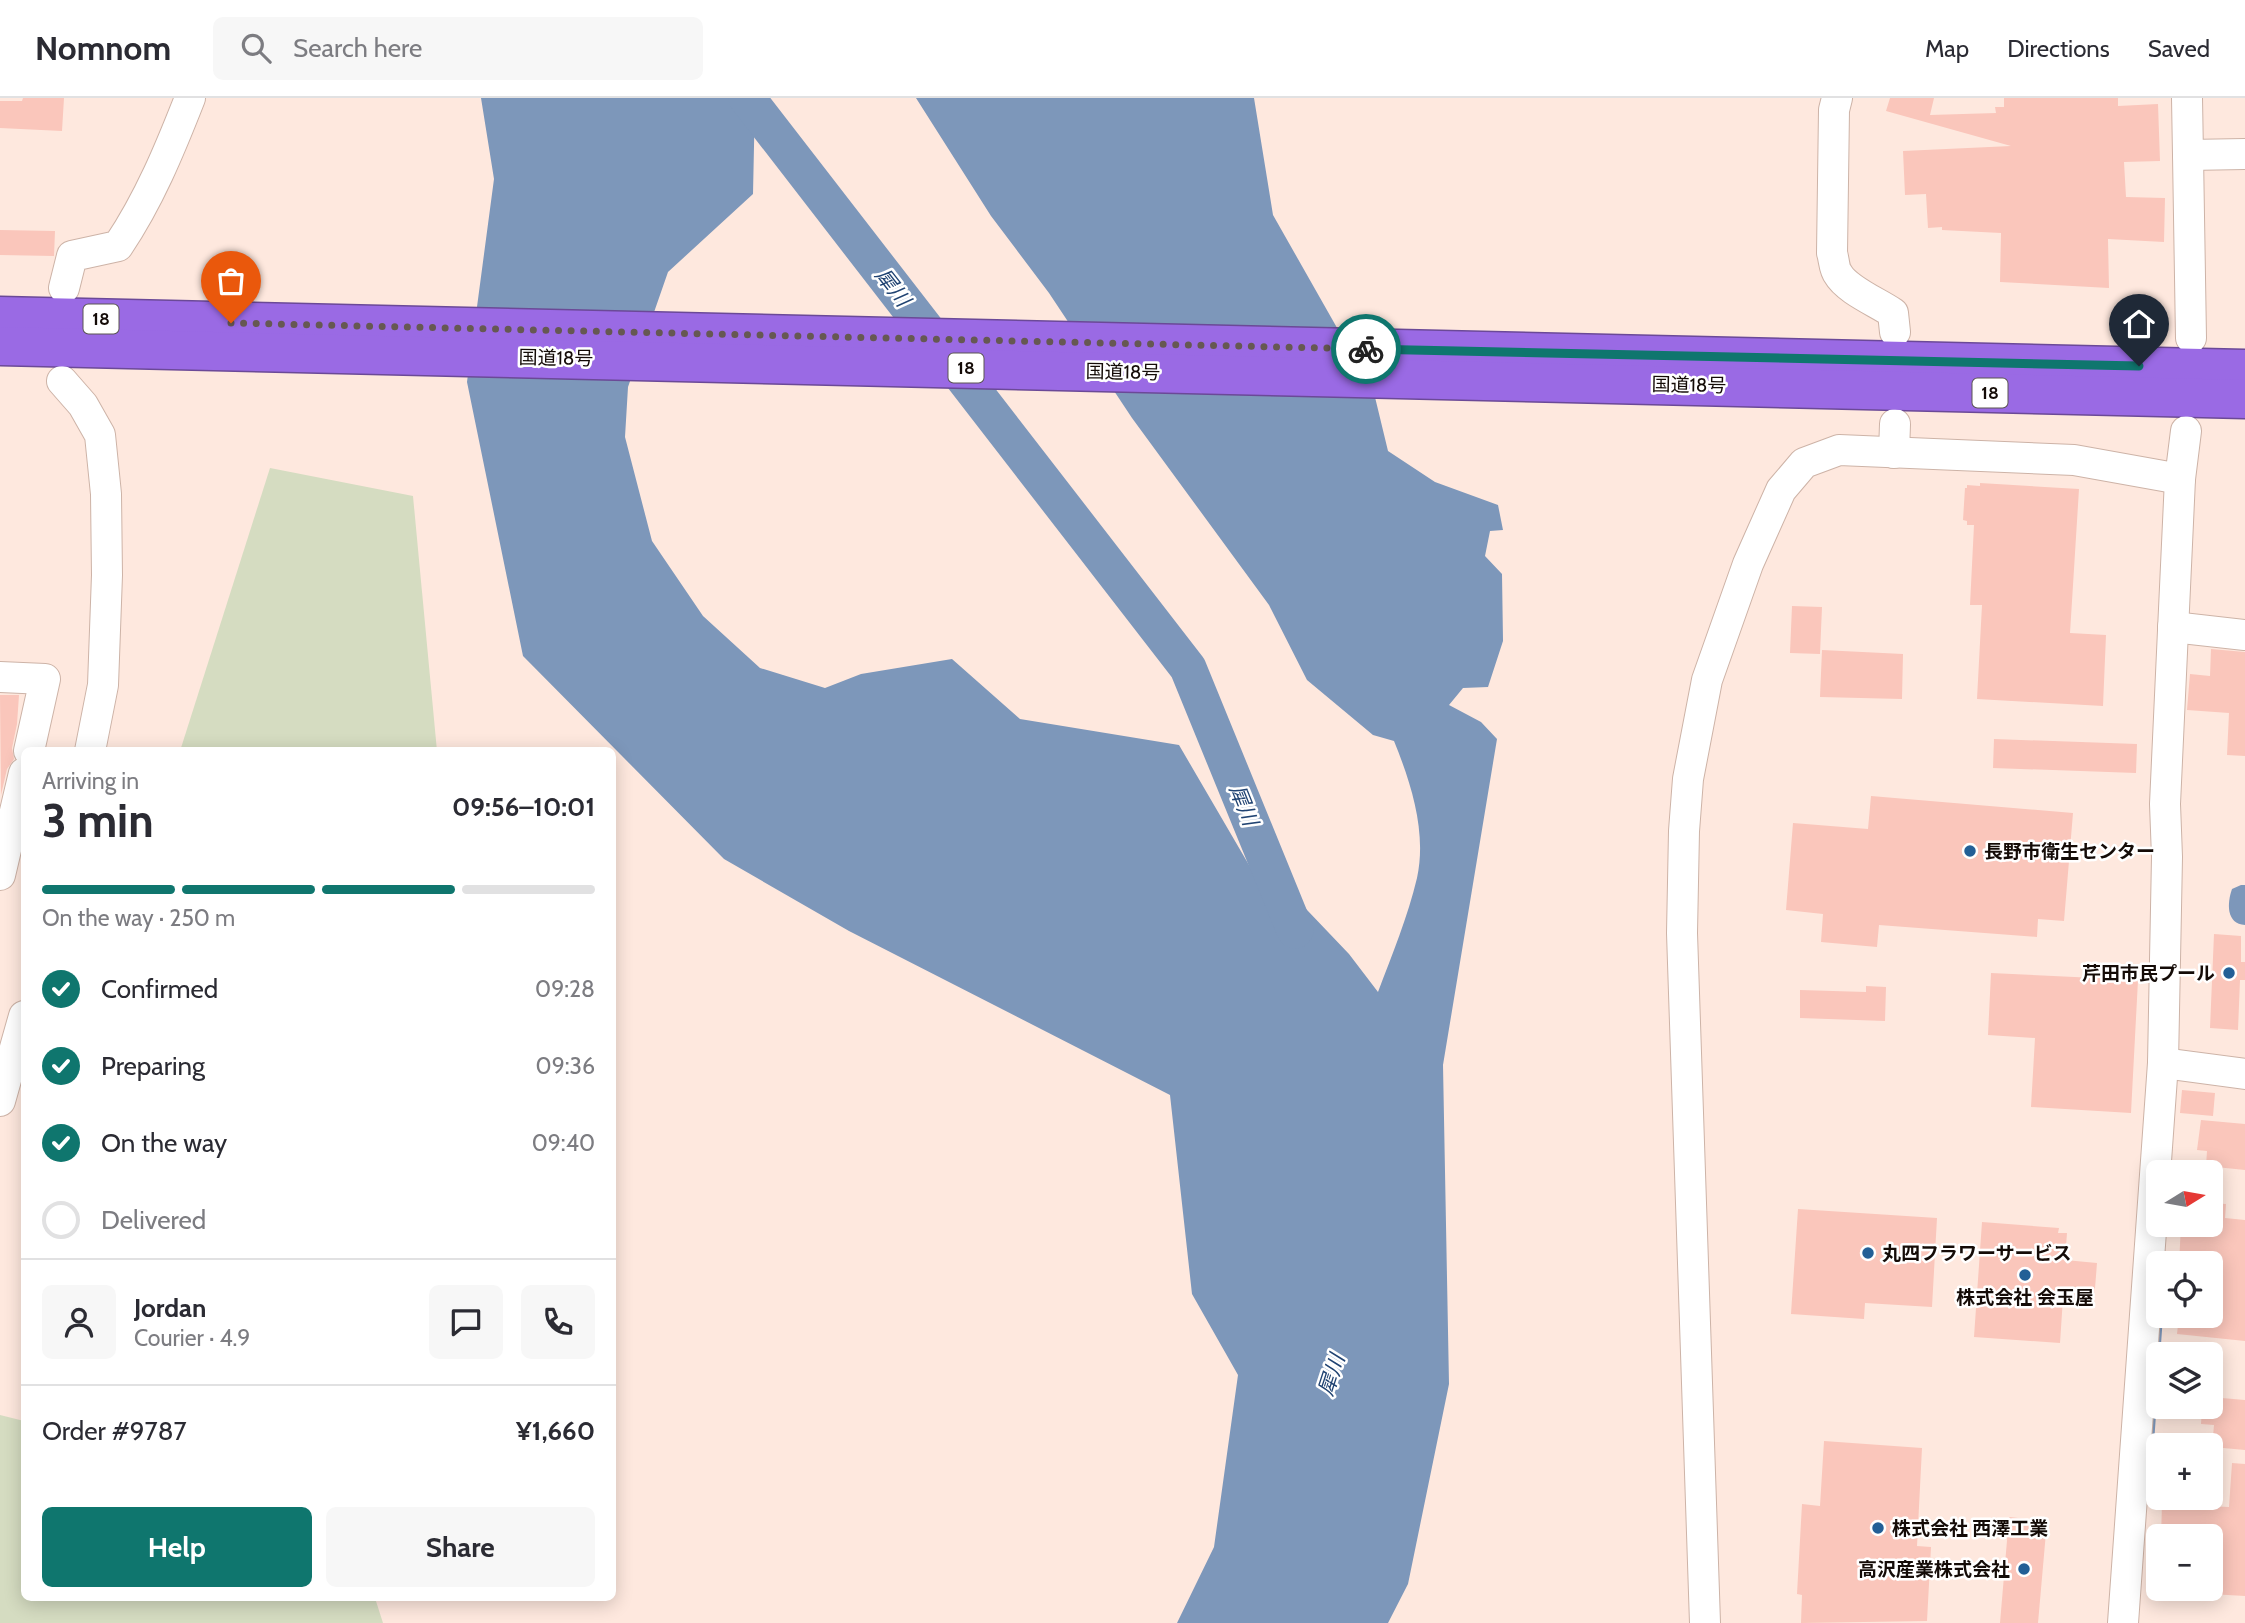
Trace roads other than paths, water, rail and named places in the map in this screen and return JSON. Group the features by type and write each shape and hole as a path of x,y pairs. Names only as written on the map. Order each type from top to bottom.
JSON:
{"highway":[{"name":"国道18号","path":"0,316 200,336"},
{"name":"国道18号","path":"0,346 200,336 1737,372 2245,369"},
{"name":"国道18号","path":"1737,372 2245,399"}],"street":[{"path":"64,288 72,256 118,246 166,158 190,98"},
{"path":"1837,98 1834,110 1832,253 1837,273 1852,289 1872,298 1893,313 1895,332"},
{"path":"2187,98 2191,338"},
{"path":"2188,155 2245,154"},
{"path":"62,381 83,405 100,435 106,494 107,575 103,685 91,747"},
{"path":"2123,1623 2163,1063 2167,857 2165,804 2180,479 2186,431"},
{"path":"1705,1623 1682,933 1684,831 1688,779 1707,680 1748,564 1781,490 1804,463 1839,450 1895,439 2074,460 2180,479"},
{"path":"2173,627 2245,635"},
{"path":"0,677 45,679 30,747"},
{"path":"0,875 21,786"},
{"path":"0,1101 21,1027"},
{"path":"2163,1063 2245,1074"}],"water":[{"path":"481,98 755,98 753,194 668,272 628,387 625,437 652,541 703,616 760,668 825,688 861,674 952,659 1020,719 1179,745 1256,877 1287,889 1349,954 1378,992 1409,907 1420,861 1416,808 1394,741 1373,735 1307,680 1269,605 1132,418 1049,293 991,216 916,98 1254,98 1273,215 1374,393 1388,451 1435,482 1498,505 1503,530 1490,531 1485,556 1502,574 1503,641 1488,687 1463,688 1449,705 1481,722 1497,739 1443,1065 1449,1384 1408,1584 1388,1623 1177,1623 1214,1547 1238,1375 1192,1294 1170,1095 849,931 724,859 523,656 467,382 494,179"},
{"path":"2245,885 2245,925 2234,921 2229,906 2232,889"}],"waterway":[{"name":"犀川","path":"747,98 1188,668 1295,930"},
{"path":"2152,1433 2159,1328"}],"place":[{"name":"長野市衛生センター","path":"1970,851"},
{"name":"芹田市民プール","path":"2229,973"},
{"name":"丸四フラワーサービス","path":"1868,1253"},
{"name":"株式会社 会玉屋","path":"2025,1275"},
{"name":"株式会社 西澤工業","path":"1878,1528"},
{"name":"高沢産業株式会社","path":"2024,1569"}]}
